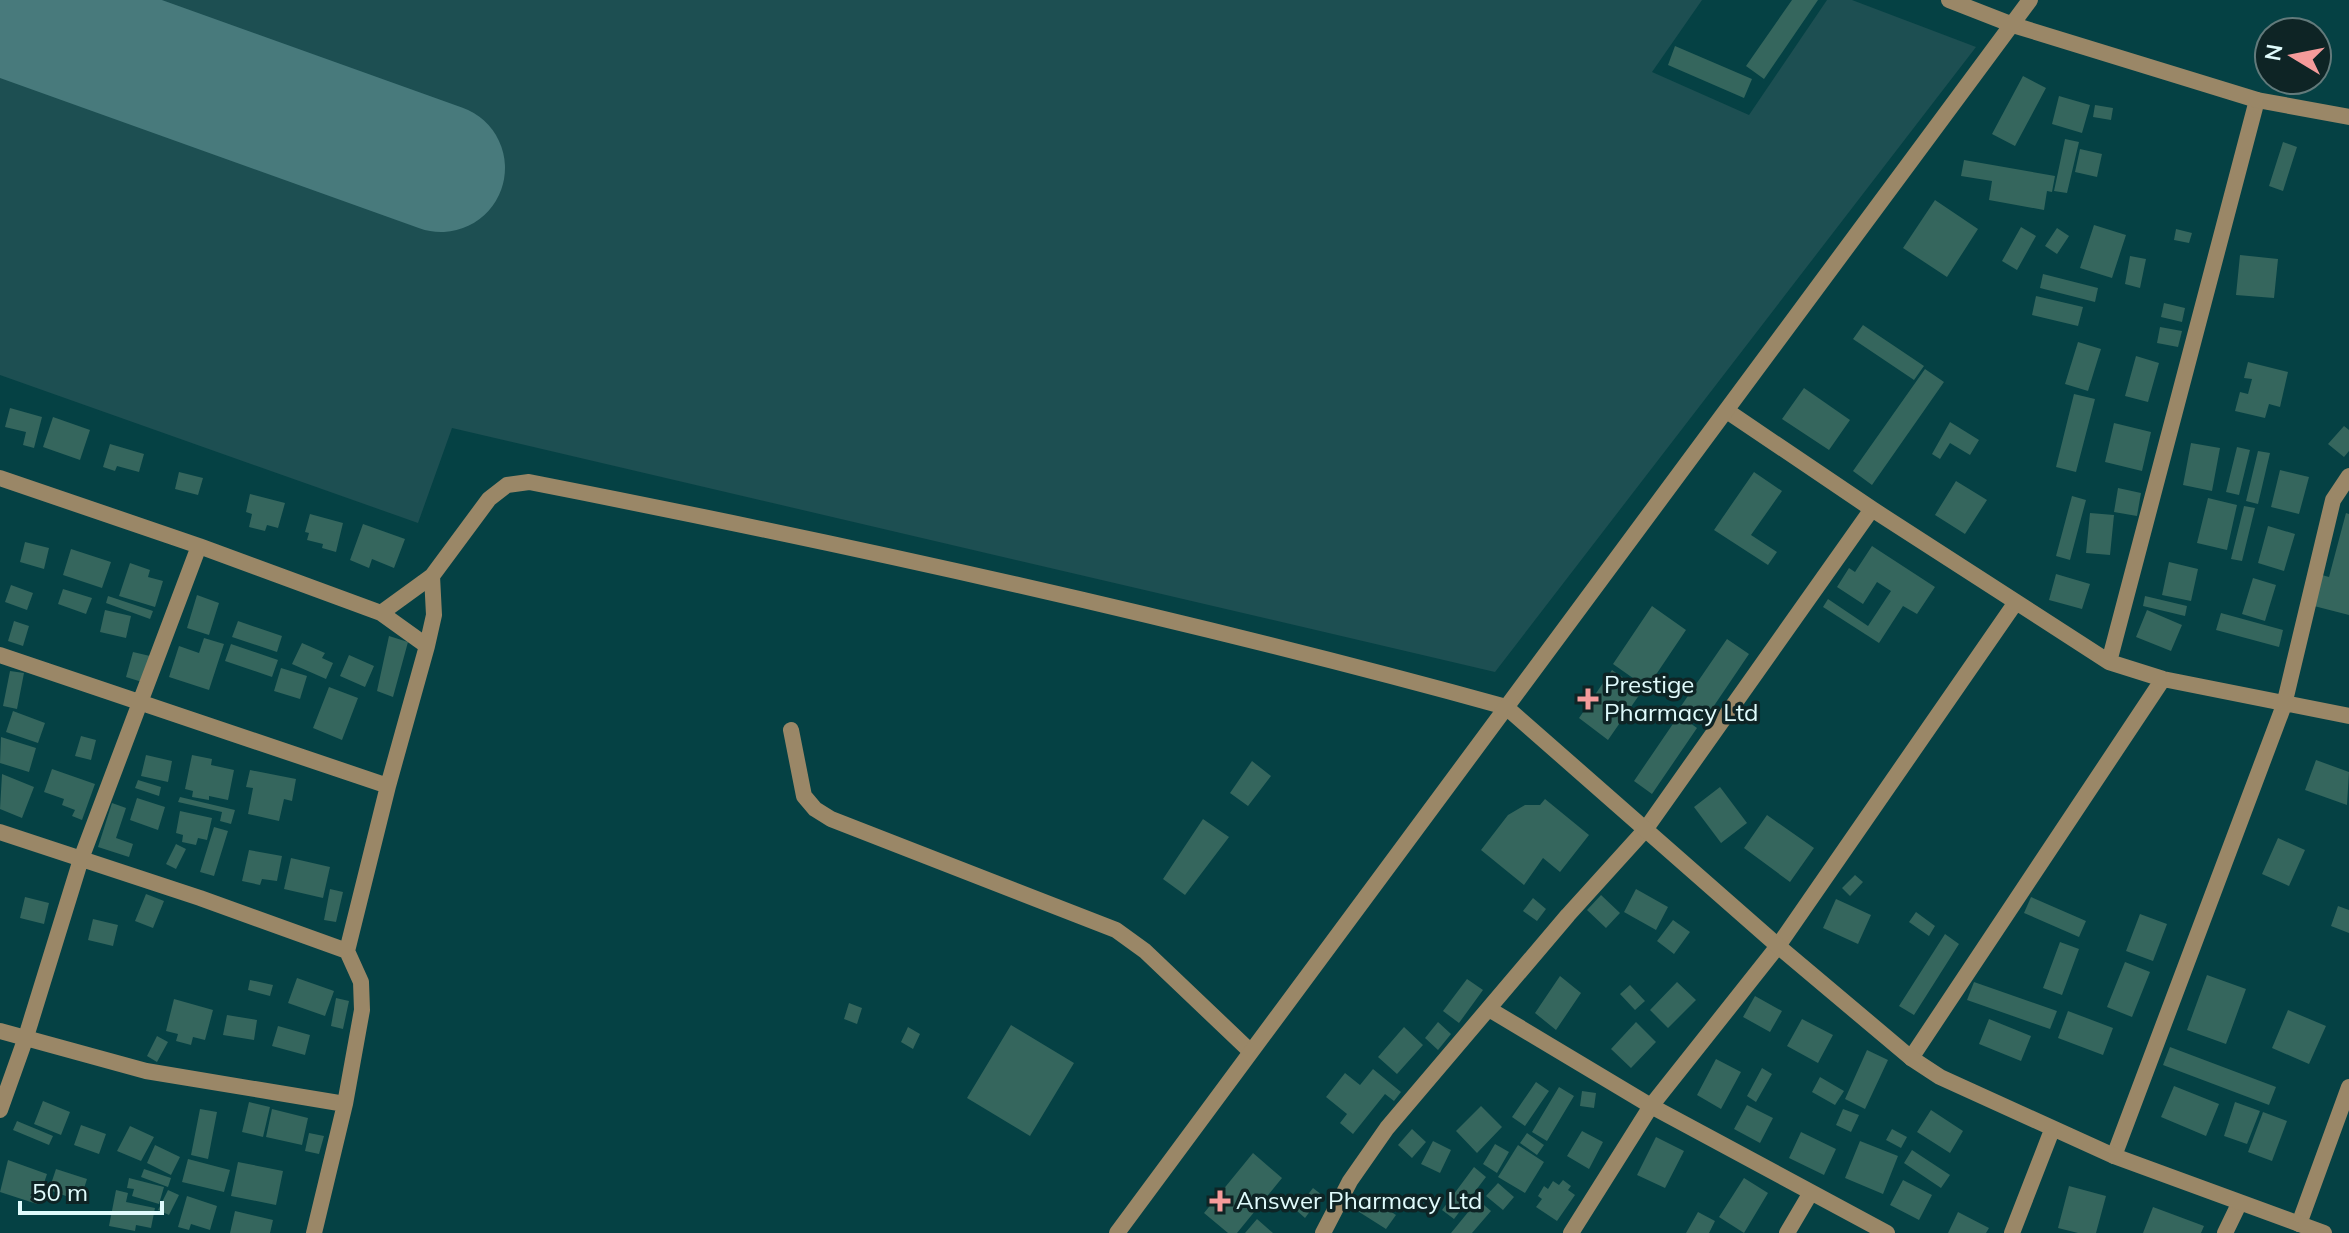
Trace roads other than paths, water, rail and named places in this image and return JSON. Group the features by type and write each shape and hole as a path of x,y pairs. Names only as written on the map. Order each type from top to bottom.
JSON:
{"street":[{"path":"1949,0 2013,25 2257,100 2349,117"},
{"path":"1117,1233 2030,0"},
{"path":"2109,662 2257,100"},
{"path":"1727,411 2109,662 2163,679 2349,716"},
{"path":"2114,1156 2284,705 2333,500 2349,476"},
{"path":"0,478 381,613 427,646"},
{"path":"381,613 432,576 489,499 507,485 529,482 814,539 1274,646 1506,707 1778,946 1911,1058 1940,1077 2114,1156 2324,1233"},
{"path":"1323,1233 1350,1181 1387,1128 1568,915 1645,830 1872,509"},
{"path":"0,1110 81,859 199,546"},
{"path":"314,1233 345,1104 362,1010 361,982 347,951 427,646 434,615 432,576"},
{"path":"1571,1233 1651,1106 1778,946 2016,602"},
{"path":"0,655 388,786"},
{"path":"1911,1058 2163,679"},
{"path":"791,730 804,796 815,809 831,819 1116,930 1145,951 1250,1051"},
{"path":"0,832 347,951"},
{"path":"1489,1009 1651,1106 1887,1233"},
{"path":"0,1031 146,1071 345,1104"},
{"path":"2299,1224 2349,1087"},
{"path":"2012,1233 2052,1130"},
{"path":"1787,1233 1810,1194"},
{"path":"2225,1233 2239,1204"}],"place":[{"name":"Prestige Pharmacy Ltd","path":"1588,699"},
{"name":"Answer Pharmacy Ltd","path":"1220,1201"}]}
